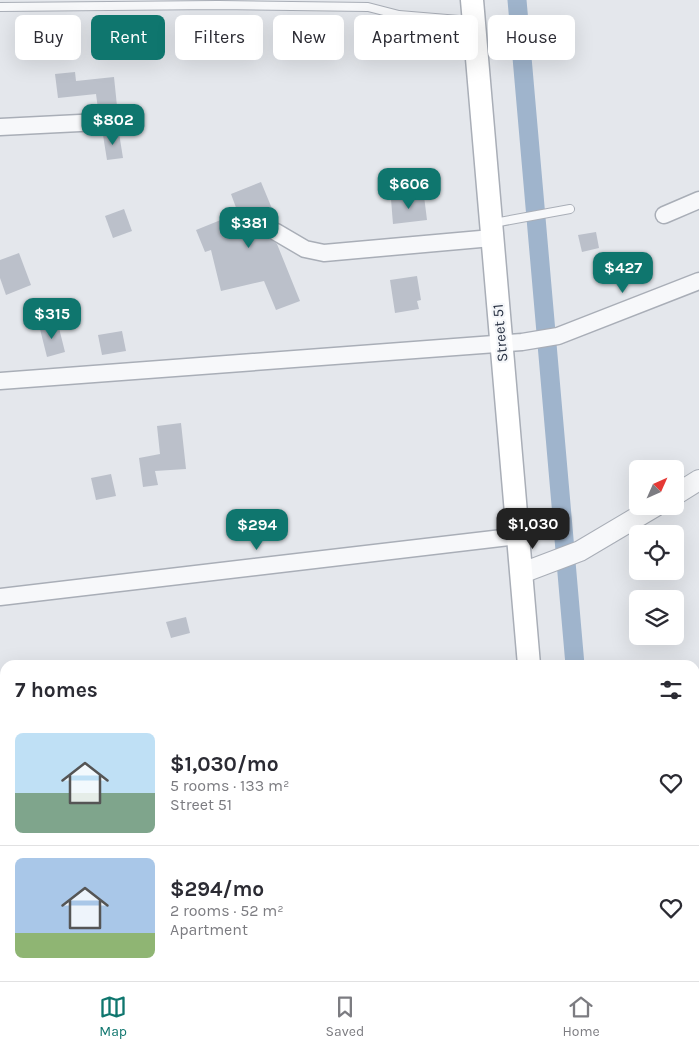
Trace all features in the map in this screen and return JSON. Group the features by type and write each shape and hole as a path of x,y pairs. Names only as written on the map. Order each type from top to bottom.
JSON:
{"main road":[{"name":"Street 51","path":"472,11 491,230 511,342 518,536 529,660"}],"street":[{"path":"0,127 100,122"},
{"path":"664,215 699,200"},
{"path":"276,232 305,249 324,253 491,230"},
{"path":"0,381 511,342 558,336 699,281"},
{"path":"684,489 699,480"},
{"path":"522,573 580,551 641,515"},
{"path":"0,597 518,536"}],"lane":[{"path":"0,7 218,5 368,7 398,15 472,11"},
{"path":"491,230 520,218 570,209"}],"building":[{"path":"75,72 76,81 114,77 117,106 98,109 96,94 58,98 55,74"},
{"path":"119,133 123,158 107,160 103,135"},
{"path":"261,182 273,211 265,215 269,225 266,231 267,236 277,244 300,301 276,310 264,281 221,291 211,250 205,252 196,230 238,213 231,194"},
{"path":"424,196 427,220 393,224 391,199"},
{"path":"124,209 132,231 113,238 105,216"},
{"path":"596,232 599,248 582,252 578,235"},
{"path":"19,253 31,285 6,295 0,278 0,260"},
{"path":"417,276 421,300 417,301 419,309 395,313 390,280"},
{"path":"58,324 65,352 47,357 40,329"},
{"path":"122,331 126,351 102,355 98,335"},
{"path":"181,423 186,469 155,471 158,485 143,487 139,458 160,454 157,426"},
{"path":"111,474 116,496 96,500 91,478"},
{"path":"186,617 190,633 171,638 166,622"}],"waterway":[{"path":"517,0 575,660"}]}
